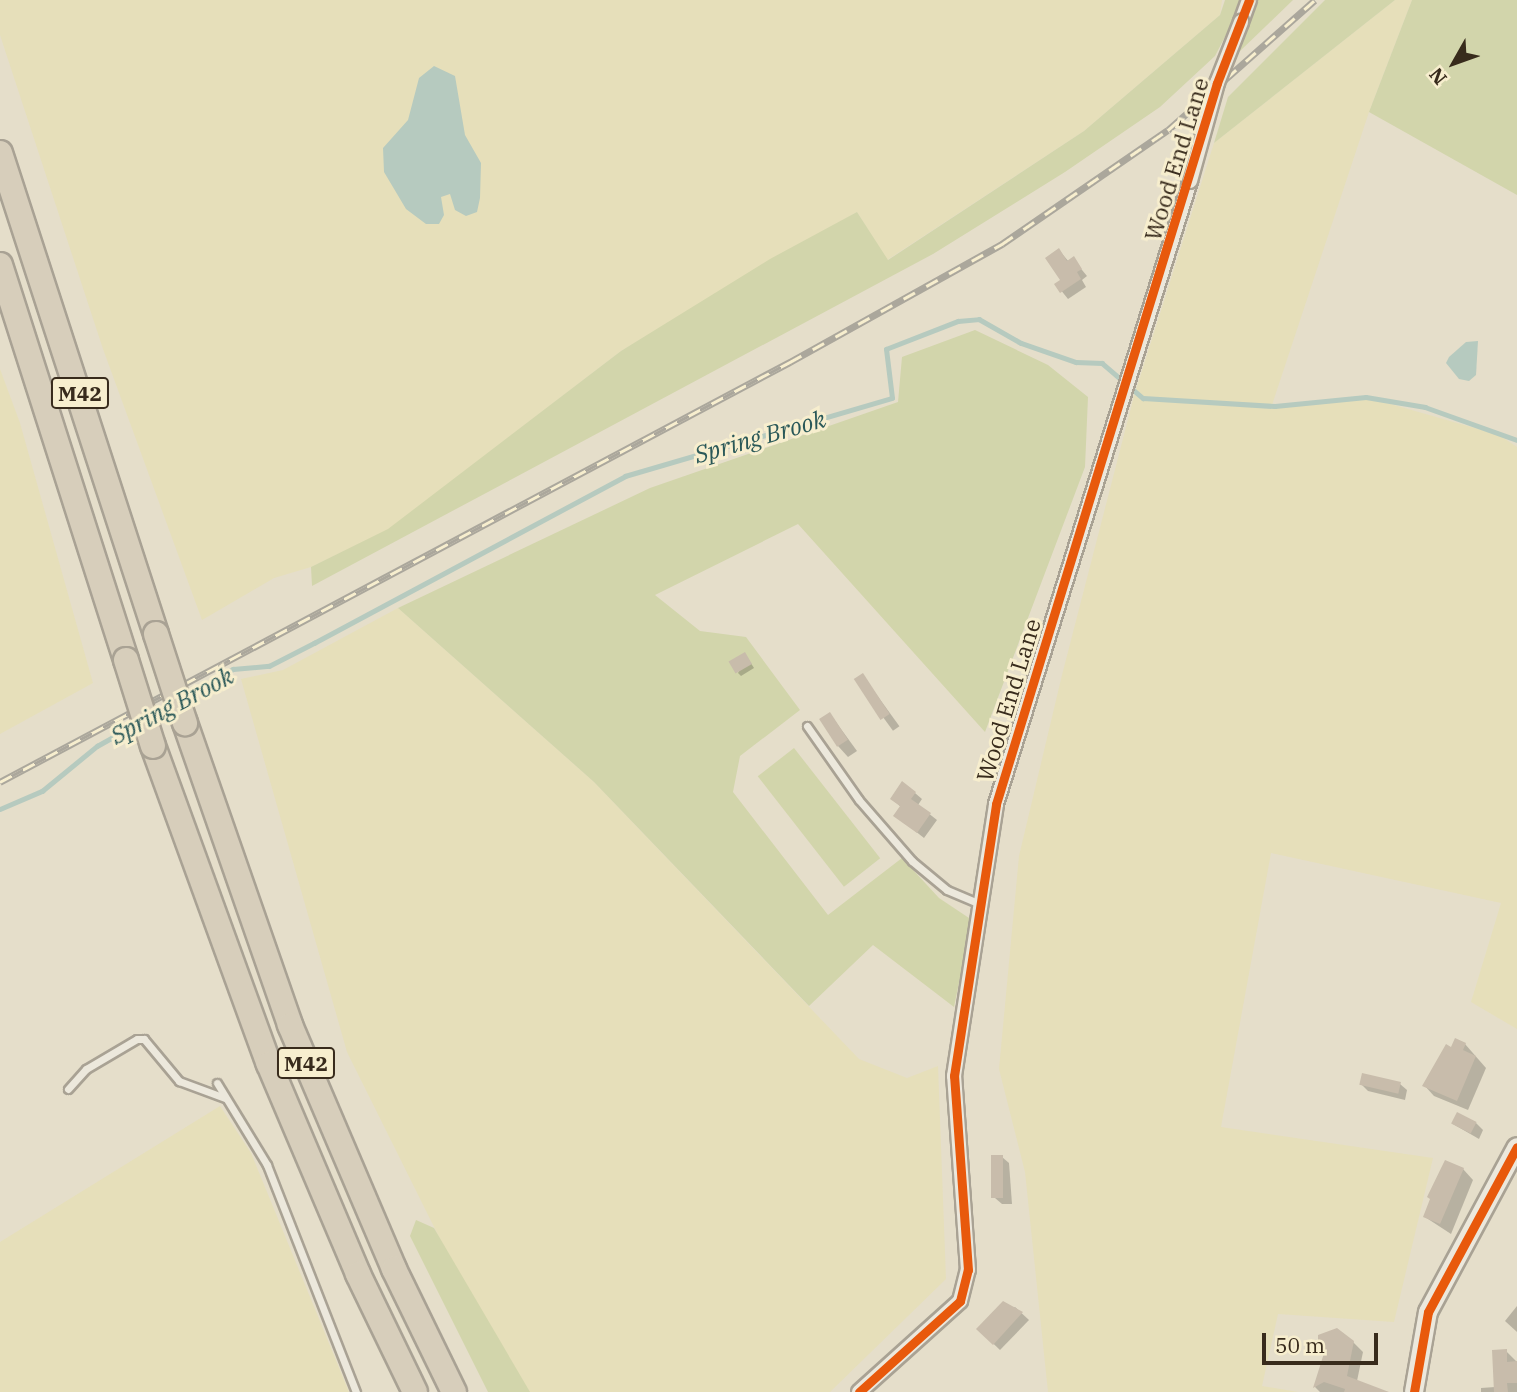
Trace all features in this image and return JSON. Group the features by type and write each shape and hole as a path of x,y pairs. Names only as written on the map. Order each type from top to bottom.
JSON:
{"highway":[{"name":"M42","path":"0,153 185,723 290,1025 371,1219 454,1392"},
{"name":"M42","path":"0,265 153,746 306,1157 415,1392"}],"street":[{"name":"Wood End Lane","path":"859,1392 960,1301 968,1270 954,1076 996,804 1190,181 1217,83 1249,0"},
{"path":"1414,1392 1428,1312 1456,1253 1517,1147"}],"lane":[{"path":"807,726 859,800 912,861 947,890 981,905"},
{"path":"68,1089 86,1069 137,1039 145,1039 179,1081 226,1098"},
{"path":"217,1083 267,1165 356,1392"}],"shaded area":[{"path":"0,0 1222,0 1220,15 1084,131 887,260 857,212 621,351 388,530 311,567 274,578 202,620 103,349 0,35"},
{"path":"1395,0 1412,0 1369,112 1272,405 1366,397 1499,435 1517,447 1517,1029 1471,1002 1501,903 1271,853 1221,1127 1433,1158 1394,1322 1278,1314 1262,1386 1298,1392 1048,1392 1025,1172 999,1069 1019,856 1062,675 1134,396 1214,143"},
{"path":"434,66 455,76 465,135 481,163 480,198 477,212 466,216 455,210 450,194 441,197 444,215 439,224 426,224 406,209 384,172 383,148 408,120 419,78"},
{"path":"1478,341 1476,375 1469,381 1459,379 1446,363 1449,357 1466,342"},
{"path":"0,369 20,423 93,683 0,734"},
{"path":"398,608 594,782 859,1059 907,1078 938,1066 946,1279 830,1392 526,1392 445,1249 347,1052 241,679 283,670"},
{"path":"220,1106 251,1153 349,1392 0,1392 0,1242"}],"green space":[{"path":"1225,0 1244,0 1215,56 1160,107 1065,172 933,254 312,586 311,567 388,529 621,351 770,259 857,212 888,260 1084,131 1220,15"},
{"path":"1257,0 1293,0 1239,52"},
{"path":"1325,0 1395,0 1214,143 1228,97"},
{"path":"1412,0 1517,0 1517,195 1369,112"},
{"path":"975,330 1048,365 1088,397 1085,467 985,732 798,524 655,595 700,631 746,637 800,710 740,756 733,792 828,915 902,858 939,898 972,920 954,1007 873,945 809,1006 594,782 398,608 650,488 898,402 902,357"},
{"path":"794,748 880,858 844,887 758,776"},
{"path":"416,1220 434,1228 530,1392 488,1392 410,1236"}],"building":[{"path":"1059,248 1067,261 1074,256 1082,269 1077,272 1081,279 1060,293 1054,284 1060,280 1045,258"},
{"path":"745,652 752,664 736,674 729,662"},
{"path":"863,673 890,714 880,720 854,679"},
{"path":"830,712 848,740 837,747 819,719"},
{"path":"902,781 916,792 911,799 931,813 917,833 893,816 900,806 890,799"},
{"path":"1455,1038 1466,1043 1463,1050 1476,1056 1457,1101 1422,1086 1446,1044 1451,1047"},
{"path":"1362,1073 1401,1082 1398,1094 1359,1085"},
{"path":"1457,1112 1477,1122 1471,1134 1451,1124"},
{"path":"991,1155 1003,1155 1003,1198 991,1198"},
{"path":"1445,1160 1464,1168 1440,1224 1423,1217 1430,1199 1427,1197"},
{"path":"1003,1301 1023,1312 993,1345 976,1329"},
{"path":"1337,1328 1354,1341 1347,1376 1389,1392 1344,1392 1345,1389 1324,1382 1313,1388 1325,1350 1318,1348 1318,1335"},
{"path":"1507,1349 1507,1362 1517,1361 1517,1383 1507,1383 1508,1392 1494,1392 1492,1350"}],"waterway":[{"name":"Spring Brook","path":"185,696 233,669 269,666 625,476 892,398 886,349 958,321 979,319 1021,343 1076,362 1102,363 1143,398 1275,406 1366,397 1425,407 1517,440"},
{"name":"Spring Brook","path":"152,715 172,704"},
{"name":"Spring Brook","path":"0,809 42,791 97,746 138,723"}],"railway":[{"path":"0,782 790,362 1002,244 1168,130 1315,0"}],"cycle path":[{"path":"859,1392 960,1301 968,1270 954,1076 996,804 1217,83 1249,0"},
{"path":"1414,1392 1428,1312 1517,1147"}]}
